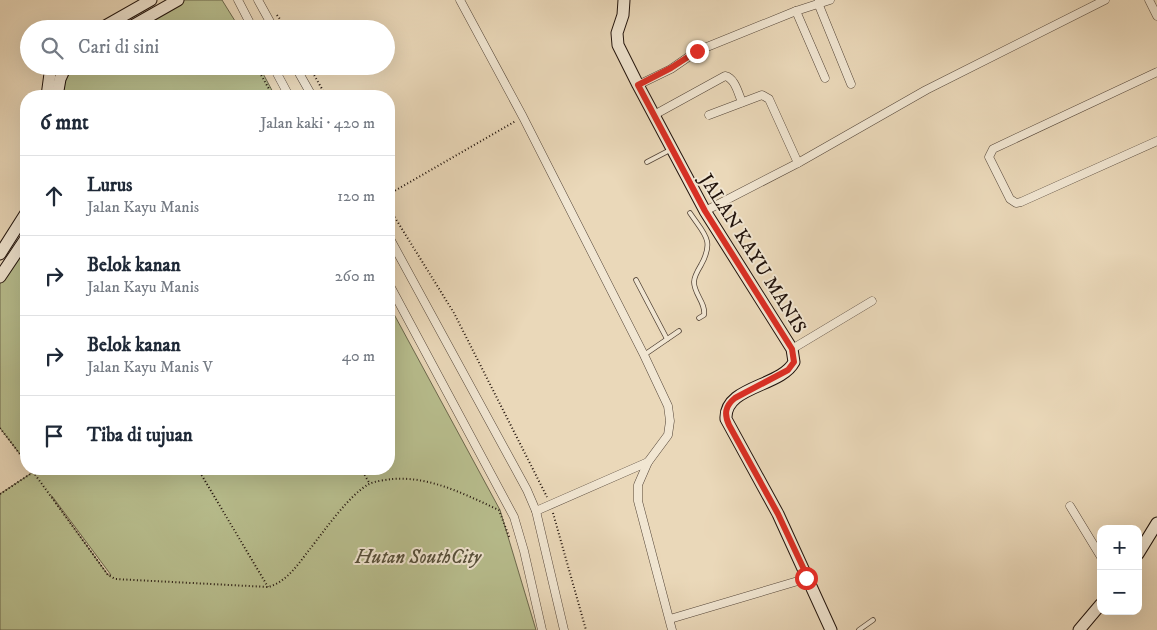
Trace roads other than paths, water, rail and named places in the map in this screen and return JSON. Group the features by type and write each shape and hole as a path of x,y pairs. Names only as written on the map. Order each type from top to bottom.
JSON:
{"street":[{"path":"116,20 151,0"},
{"path":"144,20 178,0"},
{"path":"238,0 248,20"},
{"path":"258,0 269,20"},
{"path":"460,0 523,117 668,406 670,421 668,436 648,462 638,484 638,501 672,630"},
{"name":"JALAN KAYU MANIS","path":"624,0 623,15 617,39 638,85 705,211 792,349 794,362 788,370 735,398 730,403 726,412 729,425 778,514 831,630"},
{"path":"638,85 671,68 697,51 796,11 830,0"},
{"path":"705,211 798,163 926,90 1105,0"},
{"path":"1149,0 1157,16"},
{"path":"818,3 851,84"},
{"path":"796,11 825,78"},
{"path":"1157,72 993,149 990,157 1010,199 1016,203 1022,202 1157,140"},
{"path":"48,90 50,75"},
{"path":"58,90 62,75"},
{"path":"278,75 286,90"},
{"path":"300,75 309,90"},
{"path":"654,115 725,76 732,80 742,102"},
{"path":"709,115 762,95 769,99 798,163"},
{"path":"0,254 20,222"},
{"path":"0,277 20,247"},
{"path":"395,248 528,490 536,511 564,630"},
{"path":"395,295 514,517 524,551 542,630"},
{"path":"792,349 872,301"},
{"path":"536,511 648,462"},
{"path":"1070,506 1097,550"},
{"path":"1142,548 1157,524"},
{"path":"670,619 808,578"},
{"path":"1079,630 1097,609"}],"lane":[{"path":"647,162 672,149"},
{"path":"690,213 707,240 709,248 693,280 694,288 705,310 704,315 699,318"},
{"path":"636,280 667,339"},
{"path":"644,355 679,331"},
{"path":"859,630 873,620"}],"park label":[{"name":"Hutan SouthCity","path":"418,556"}]}
